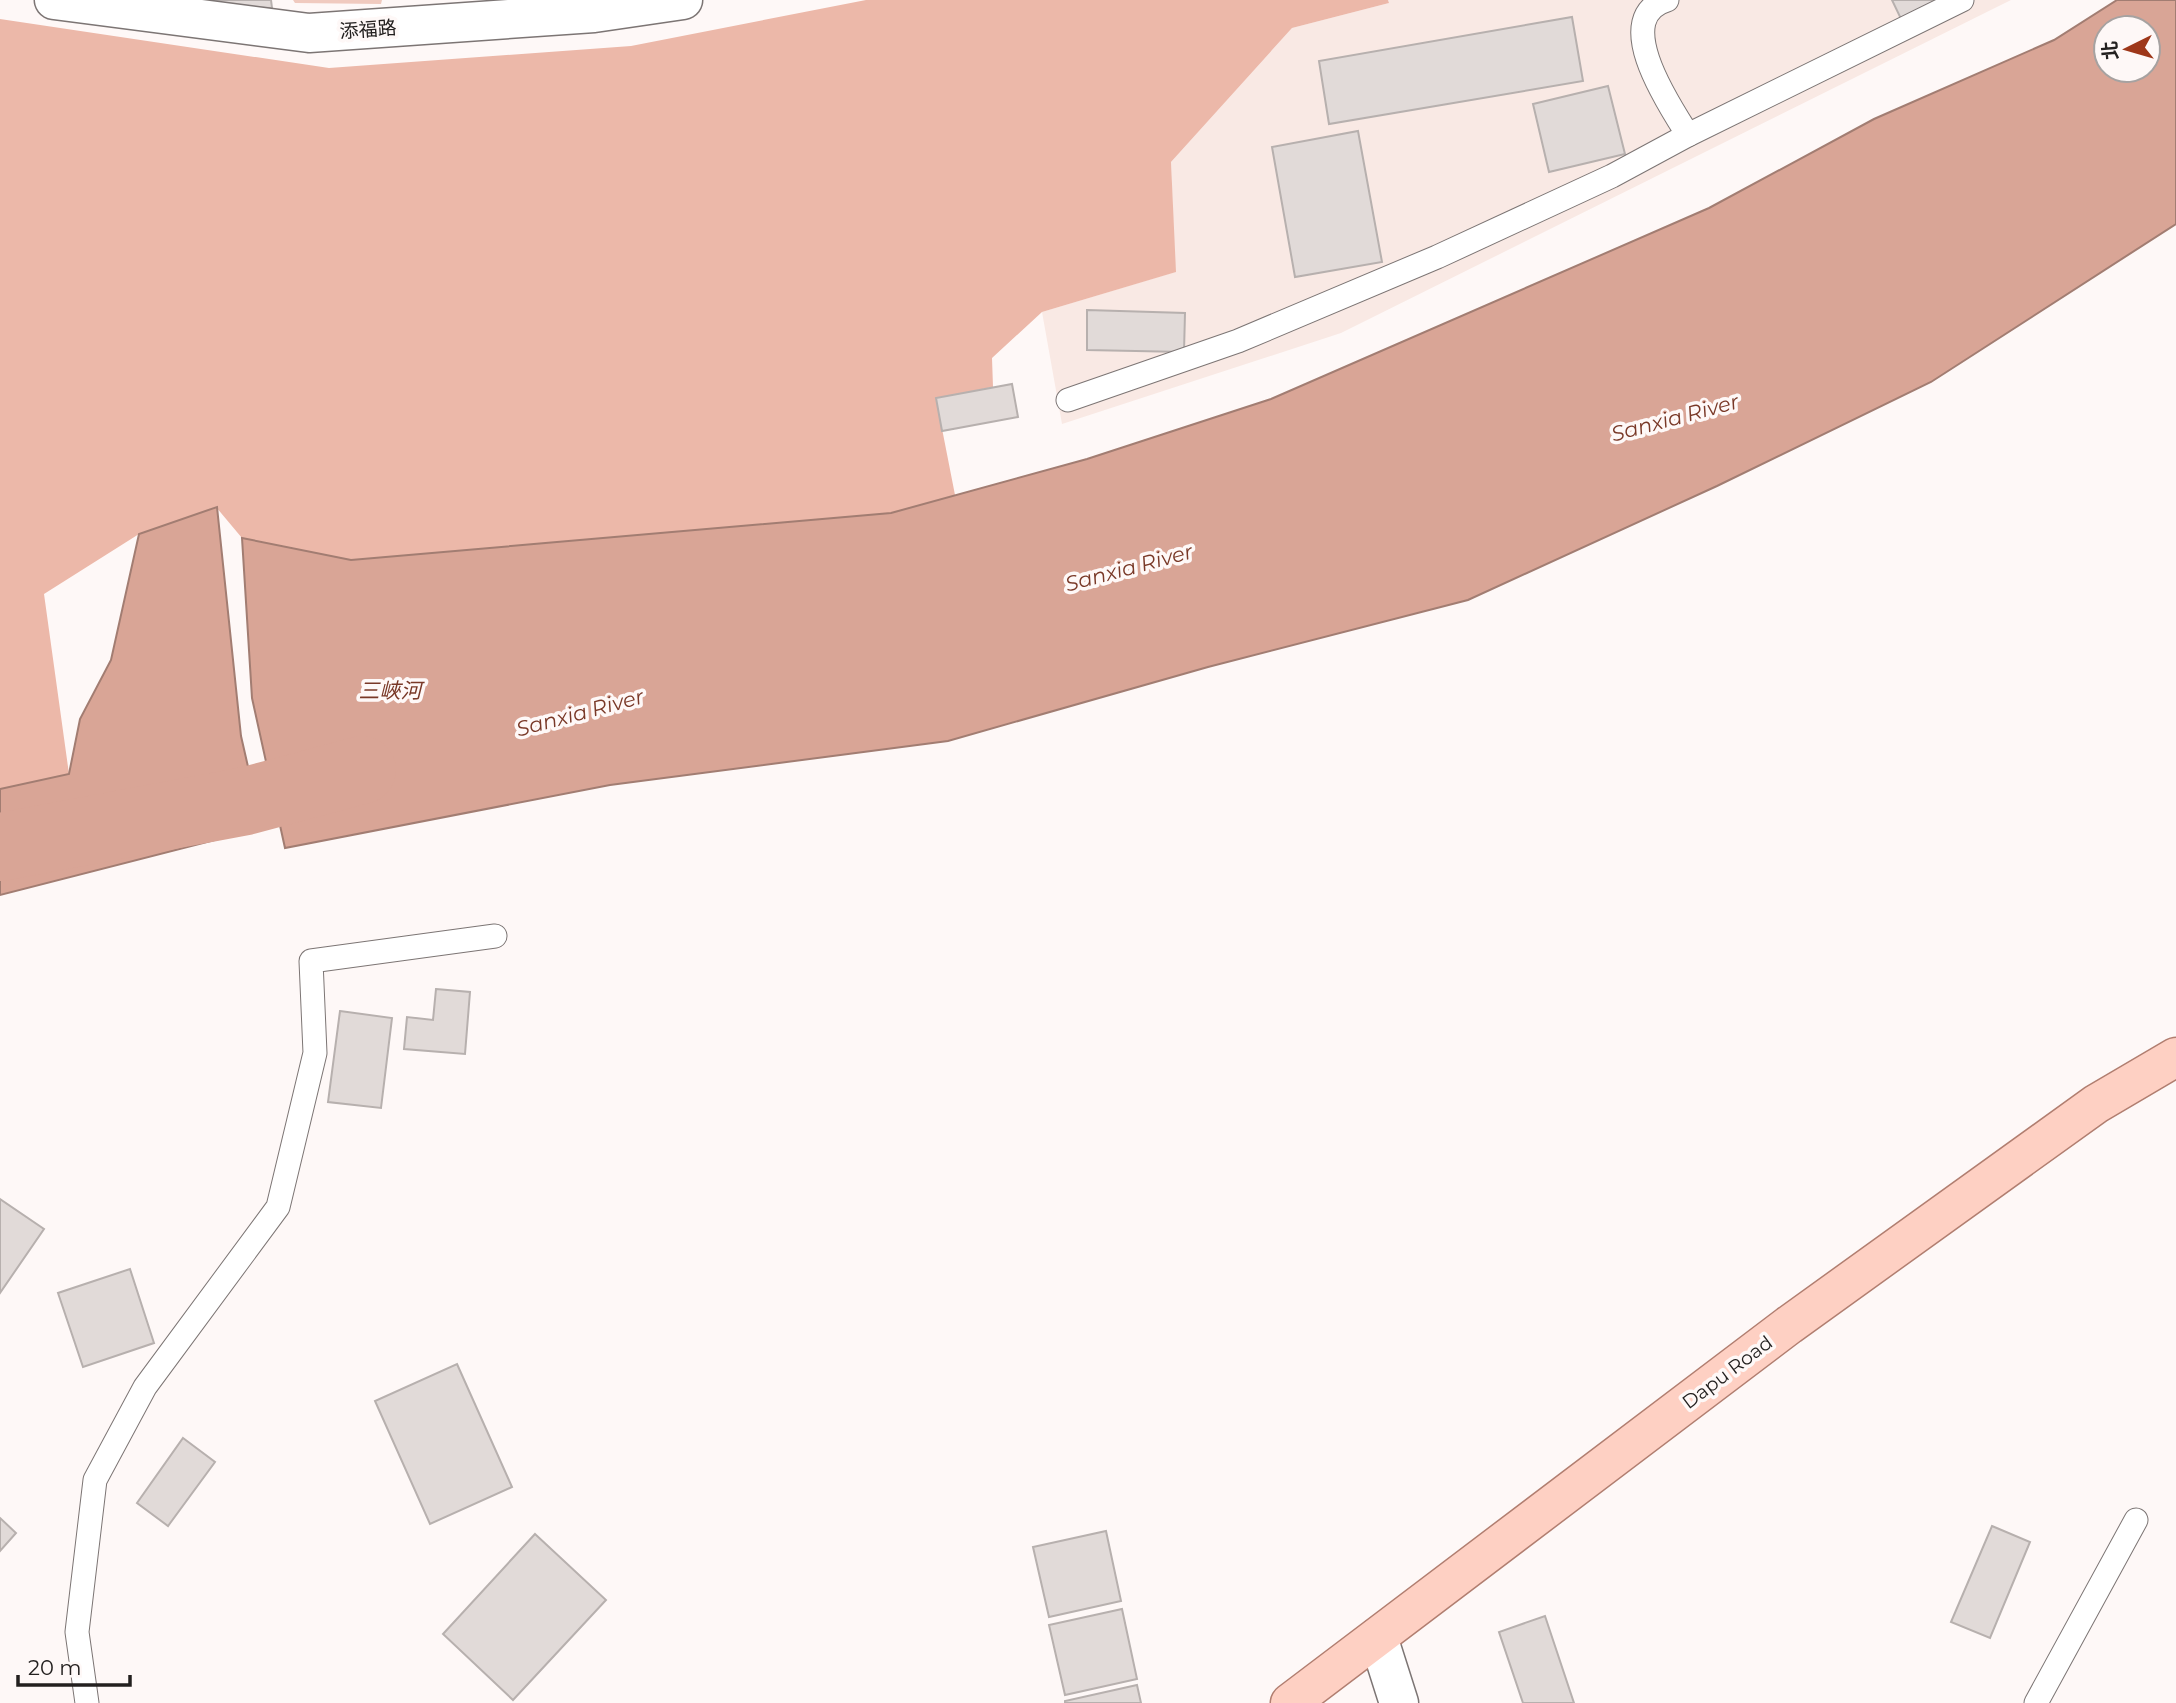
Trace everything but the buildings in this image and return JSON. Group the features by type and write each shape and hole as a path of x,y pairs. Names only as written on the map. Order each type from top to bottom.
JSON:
{"main road":[{"name":"Dapu Road","path":"1290,1703 1789,1325 2096,1104 2176,1057"}],"street":[{"name":"添福路","path":"54,0 309,33 594,13 683,0"},
{"path":"1378,1637 1399,1703"}],"lane":[{"path":"1667,0 1658,3 1646,15 1643,36 1646,57 1658,88 1688,135"},
{"path":"1068,400 1238,341 1437,257 1612,176 1688,135 1962,0"},
{"path":"87,1703 77,1632 96,1480 145,1388 278,1207 315,1053 311,961 495,936"},
{"path":"2036,1703 2136,1520"}],"shaded area":[{"path":"293,0 382,0 381,4 295,3"},
{"path":"866,0 1388,0 1389,3 1292,28 1171,162 1176,272 1042,312 992,358 993,387 936,398 955,495 891,513 351,560 242,538 216,507 139,534 44,594 69,774 0,789 0,19 329,68 631,46"},
{"path":"1388,0 2011,0 1341,333 1062,424 1042,312 1175,272 1171,162 1292,28 1389,3"}],"water":[{"name":"三峽河","path":"2117,0 2176,0 2176,224 1931,382 1717,486 1468,600 1208,667 948,741 610,785 285,848 252,698 242,538 351,560 891,513 1087,459 1271,399 1709,208 1874,119 2054,40 2092,16 2092,84 2162,84 2162,14 2095,14"},
{"path":"217,507 241,736 262,828 0,895 0,789 69,774 80,719 111,660 139,534"}],"waterway":[{"name":"Sanxia River","path":"0,847 246,801 362,770"}]}
